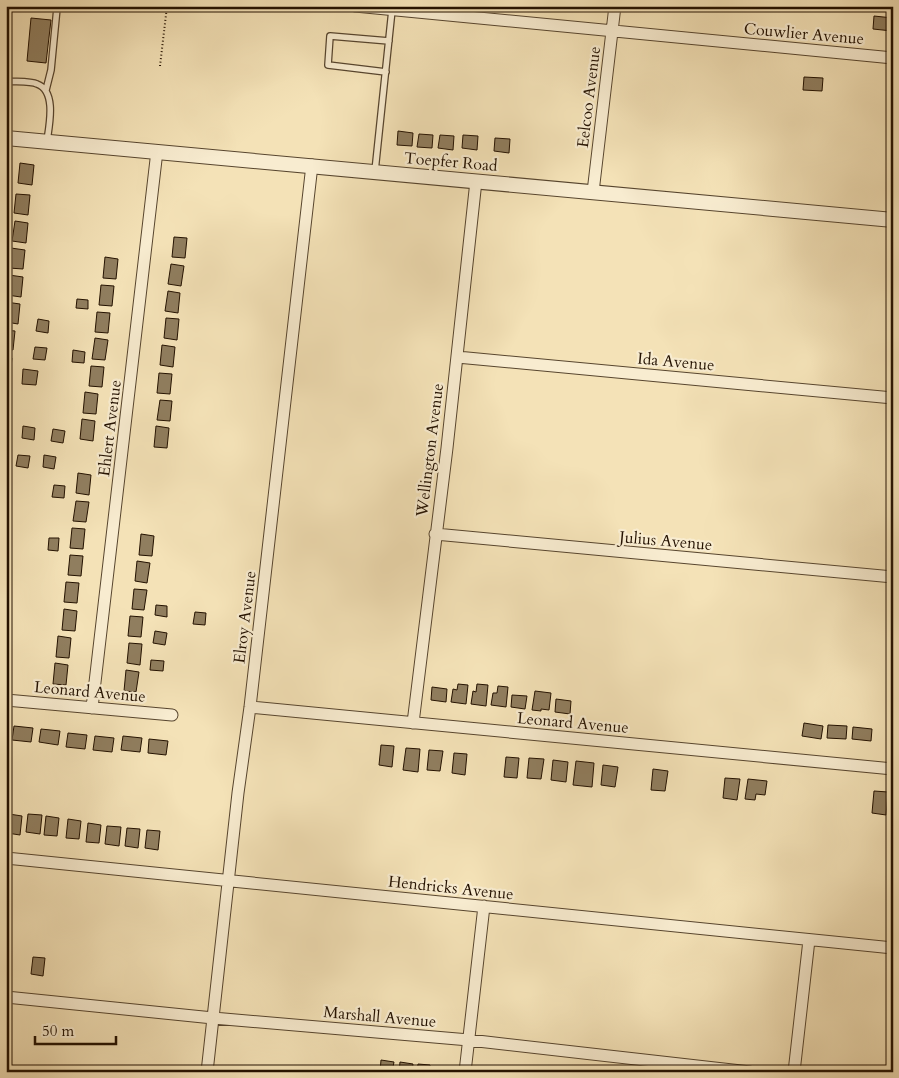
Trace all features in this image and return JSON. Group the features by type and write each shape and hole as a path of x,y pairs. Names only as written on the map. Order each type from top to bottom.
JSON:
{"street":[{"name":"Couwlier Avenue","path":"355,6 893,58"},
{"name":"Eelcoo Avenue","path":"593,192 615,6"},
{"name":"Toepfer Road","path":"6,138 893,220"},
{"name":"Ehlert Avenue","path":"92,708 157,152"},
{"name":"Elroy Avenue","path":"207,1072 312,165"},
{"name":"Wellington Avenue","path":"413,723 447,448 476,181"},
{"name":"Ida Avenue","path":"457,356 893,398"},
{"name":"Julius Avenue","path":"436,534 893,578"},
{"name":"Leonard Avenue","path":"6,700 172,715"},
{"name":"Leonard Avenue","path":"250,707 893,769"},
{"name":"Hendricks Avenue","path":"6,858 893,948"},
{"path":"465,1072 484,906"},
{"path":"794,1072 809,940"},
{"name":"Marshall Avenue","path":"6,997 213,1018 469,1040 750,1072"}],"lane":[{"path":"44,6 57,8 51,70 46,90"},
{"path":"376,171 392,10"},
{"path":"386,72 328,64 330,36 389,41"},
{"path":"6,81 37,84 46,90 50,99 47,141"}],"path":[{"path":"160,66 167,6"}],"building":[{"path":"874,16 893,18 892,31 873,29"},
{"path":"31,18 51,20 46,63 27,61"},
{"path":"804,77 823,78 822,91 803,90"},
{"path":"398,131 413,133 412,146 397,145"},
{"path":"419,134 433,135 432,148 417,147"},
{"path":"440,135 454,136 453,150 438,148"},
{"path":"463,135 478,136 477,150 462,148"},
{"path":"495,138 510,139 509,153 494,151"},
{"path":"20,163 34,165 32,185 18,183"},
{"path":"16,194 30,195 28,215 14,213"},
{"path":"15,221 28,223 26,243 12,241"},
{"path":"174,237 187,238 185,258 172,257"},
{"path":"11,248 25,250 23,269 9,268"},
{"path":"105,257 118,259 116,279 103,278"},
{"path":"171,264 184,266 181,286 168,284"},
{"path":"9,275 23,277 21,297 7,295"},
{"path":"101,285 114,286 112,306 99,305"},
{"path":"168,291 180,293 178,313 165,311"},
{"path":"77,299 88,300 88,309 76,308"},
{"path":"6,302 20,304 18,324 6,322"},
{"path":"97,312 110,313 108,333 95,332"},
{"path":"166,318 179,319 177,340 164,338"},
{"path":"38,319 49,321 48,333 36,331"},
{"path":"6,330 15,331 13,350 6,349"},
{"path":"95,338 108,340 105,360 92,359"},
{"path":"162,345 175,347 173,367 160,365"},
{"path":"35,347 47,348 45,360 33,359"},
{"path":"73,350 85,352 84,363 72,362"},
{"path":"6,357 12,358 10,377 6,377"},
{"path":"91,366 104,367 102,387 89,386"},
{"path":"23,369 38,371 36,385 22,384"},
{"path":"159,373 172,374 170,394 157,393"},
{"path":"85,392 98,394 96,414 83,413"},
{"path":"160,400 172,401 170,421 157,420"},
{"path":"82,419 95,421 93,441 80,439"},
{"path":"23,426 35,428 34,440 22,438"},
{"path":"156,426 169,428 167,448 154,447"},
{"path":"53,429 65,431 63,443 51,441"},
{"path":"18,455 30,456 28,468 16,466"},
{"path":"44,455 56,457 54,469 43,467"},
{"path":"78,473 91,475 89,495 76,493"},
{"path":"54,485 65,486 64,498 52,497"},
{"path":"76,501 89,502 86,522 73,521"},
{"path":"72,528 85,529 83,549 70,548"},
{"path":"141,534 154,536 152,556 139,555"},
{"path":"49,538 59,538 58,551 48,550"},
{"path":"70,555 83,556 81,576 68,575"},
{"path":"137,561 150,563 147,583 135,581"},
{"path":"66,582 79,583 77,603 64,602"},
{"path":"134,589 147,590 144,610 132,609"},
{"path":"156,605 167,606 167,617 155,615"},
{"path":"64,609 77,611 75,631 62,630"},
{"path":"195,612 206,613 205,625 193,624"},
{"path":"130,616 143,617 141,637 128,636"},
{"path":"155,631 167,633 165,645 153,643"},
{"path":"58,636 71,638 69,658 56,657"},
{"path":"129,643 142,644 140,665 127,663"},
{"path":"151,660 164,661 163,671 150,670"},
{"path":"55,663 68,665 66,685 53,684"},
{"path":"126,670 139,672 136,692 124,691"},
{"path":"458,684 468,685 466,704 451,702 453,689 457,690"},
{"path":"477,684 488,685 486,706 471,704 473,691 476,692"},
{"path":"498,686 508,687 506,707 491,705 493,693 497,693"},
{"path":"432,687 447,689 446,702 431,700"},
{"path":"535,691 551,693 549,710 532,710"},
{"path":"512,695 527,696 525,709 511,707"},
{"path":"556,699 571,701 570,714 555,712"},
{"path":"804,723 823,726 821,739 802,736"},
{"path":"828,725 847,726 846,739 827,738"},
{"path":"14,726 33,728 31,742 12,740"},
{"path":"853,727 872,729 871,741 852,739"},
{"path":"41,729 60,731 58,745 39,742"},
{"path":"68,733 87,735 85,749 66,747"},
{"path":"95,736 114,738 112,752 93,750"},
{"path":"123,736 142,738 140,752 121,750"},
{"path":"149,739 168,741 166,755 148,753"},
{"path":"381,745 394,746 392,767 379,765"},
{"path":"406,748 420,749 418,772 403,770"},
{"path":"429,750 443,751 440,771 427,770"},
{"path":"454,753 467,754 465,775 452,773"},
{"path":"506,757 519,758 517,778 504,777"},
{"path":"529,758 544,759 541,779 527,778"},
{"path":"553,760 568,762 566,782 551,780"},
{"path":"576,761 594,763 592,787 573,785"},
{"path":"603,765 618,767 615,787 601,785"},
{"path":"653,769 668,771 665,791 651,790"},
{"path":"725,778 740,779 737,800 723,798"},
{"path":"748,779 767,781 765,795 756,794 755,800 745,799"},
{"path":"874,791 888,792 886,815 872,813"},
{"path":"9,814 22,816 20,835 7,833"},
{"path":"28,814 42,815 40,834 26,832"},
{"path":"46,816 59,818 57,836 44,835"},
{"path":"68,819 81,821 79,839 66,838"},
{"path":"88,823 101,825 99,843 86,842"},
{"path":"107,826 121,827 119,846 105,844"},
{"path":"127,828 140,829 138,848 125,846"},
{"path":"147,830 160,831 158,850 145,848"},
{"path":"33,957 45,958 43,976 31,974"},
{"path":"381,1060 394,1062 392,1072 380,1072"},
{"path":"400,1062 413,1064 412,1072 399,1072"},
{"path":"418,1064 430,1065 430,1072 417,1072"}]}
